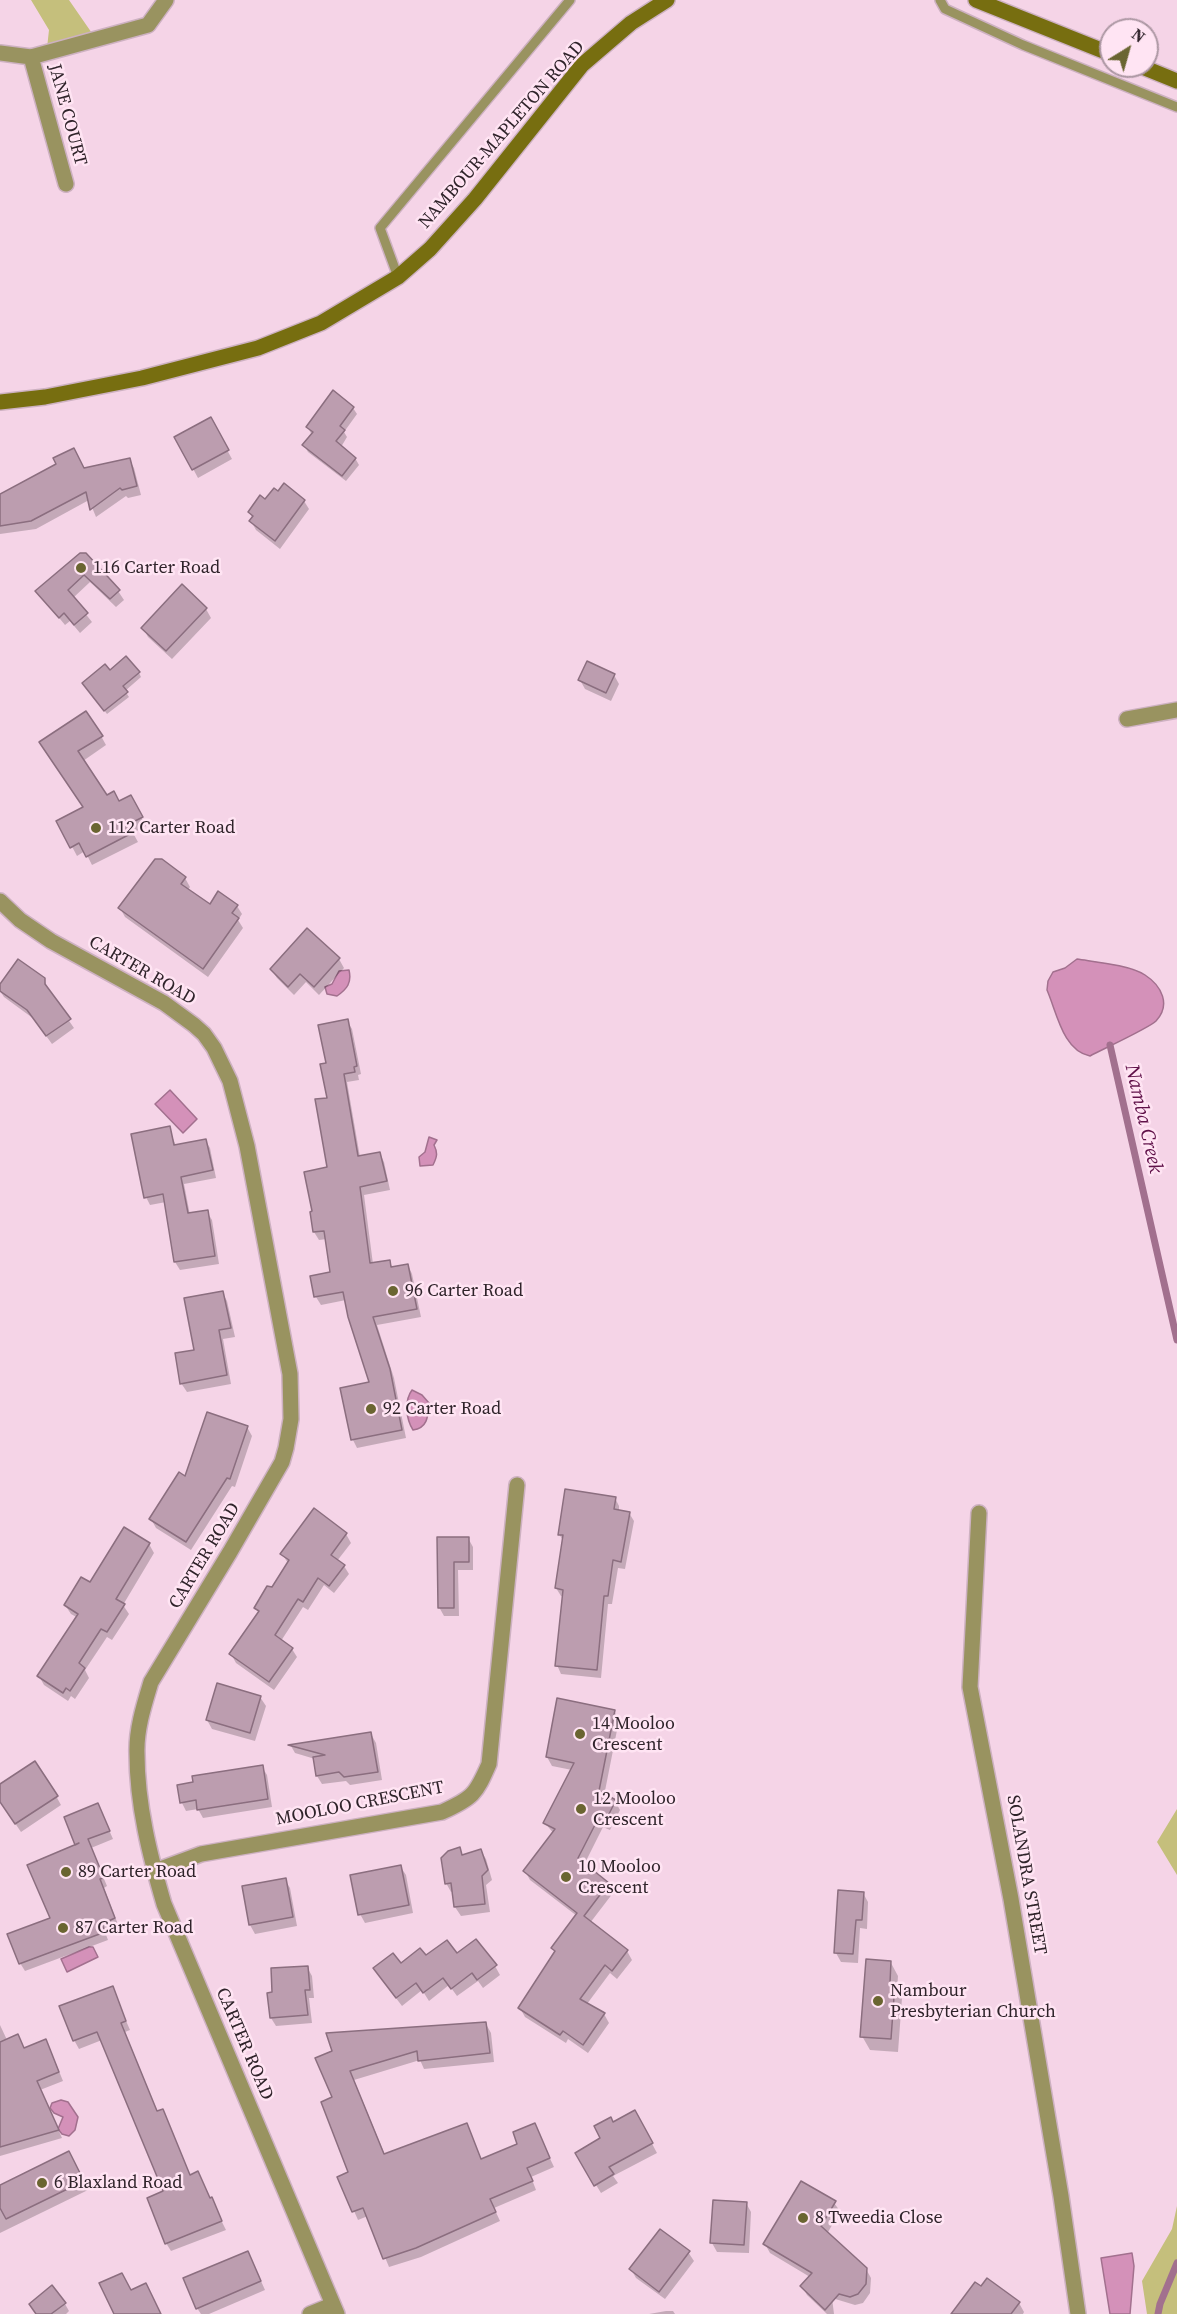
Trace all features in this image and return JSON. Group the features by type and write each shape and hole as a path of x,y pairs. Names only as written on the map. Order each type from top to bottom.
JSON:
{"main road":[{"name":"NAMBOUR-MAPLETON ROAD","path":"0,402 45,398 142,378 258,348 321,323 395,279 430,249 475,199 582,65 631,22 667,0"},
{"path":"976,0 1099,49"},
{"path":"1159,74 1177,81"}],"street":[{"path":"0,53 31,57 148,25 166,0"},
{"name":"JANE COURT","path":"31,57 66,184"},
{"path":"1127,719 1177,710"},
{"name":"CARTER ROAD","path":"0,901 21,920 51,941 184,1017 204,1034 214,1048 230,1081 242,1127 290,1374 291,1419 282,1462 231,1552 151,1682 143,1706 136,1753 141,1806 164,1904 335,2309"},
{"name":"MOOLOO CRESCENT","path":"155,1871 201,1854 442,1812 466,1801 479,1789 489,1764 517,1485"},
{"name":"SOLANDRA STREET","path":"979,1513 970,1687 1009,1888 1061,2196 1078,2314"},
{"path":"310,2314 335,2309"}],"lane":[{"path":"395,279 380,228 570,0"},
{"path":"940,0 945,9 1023,45 1177,107"}],"shaded area":[{"path":"31,0 69,0 96,39 47,48 49,30"},
{"path":"1077,959 1122,966 1151,979 1163,996 1161,1015 1145,1028 1090,1056 1081,1053 1073,1047 1062,1030 1047,990 1048,981 1053,972 1065,968"},
{"path":"349,970 350,979 346,988 337,996 327,994 325,987 332,984 339,971"},
{"path":"170,1090 197,1119 183,1133 155,1104"},
{"path":"429,1137 437,1140 434,1145 435,1160 433,1165 420,1166 419,1157 425,1152"},
{"path":"412,1390 422,1395 429,1403 424,1424 413,1430 407,1410 409,1394"},
{"path":"1177,1809 1177,1875 1157,1842"},
{"path":"93,1947 98,1957 67,1972 61,1959"},
{"path":"61,2100 68,2102 78,2117 75,2130 69,2136 62,2134 58,2129 63,2117 54,2113 50,2108 52,2103"},
{"path":"1177,2206 1177,2314 1147,2314 1142,2281 1172,2229"},
{"path":"1132,2253 1134,2266 1130,2314 1110,2314 1101,2258"}],"building":[{"path":"333,390 354,407 340,426 345,430 336,441 356,458 342,476 302,445 313,432 306,427"},
{"path":"211,417 229,450 192,470 174,437"},
{"path":"74,448 84,468 130,458 137,486 122,490 120,488 90,510 86,492 31,521 0,526 0,494 56,464 53,458"},
{"path":"284,483 305,500 275,541 249,521 253,516 248,512 260,495 265,499 274,488 278,491"},
{"name":"116 Carter Road","path":"80,553 86,553 120,590 110,599 84,575 68,590 88,613 74,625 64,613 59,618 35,591"},
{"path":"182,584 207,608 166,651 141,628"},
{"path":"126,656 140,672 123,686 128,692 104,711 82,683 105,664 110,670"},
{"path":"587,661 615,674 606,693 578,680"},
{"path":"86,711 103,736 78,751 107,795 114,791 119,801 131,795 143,817 129,824 134,832 86,857 79,843 70,848 56,821 83,807 39,742"},
{"path":"155,859 162,859 186,877 181,884 210,904 218,891 238,905 232,913 239,918 203,969 118,908"},
{"path":"307,928 340,958 314,987 300,974 288,987 270,969"},
{"path":"18,959 45,978 45,984 71,1019 46,1036 27,1010 0,991 0,984"},
{"path":"348,1019 357,1066 354,1067 355,1072 344,1074 358,1156 380,1152 387,1181 360,1187 370,1263 390,1260 391,1267 408,1264 417,1309 373,1317 390,1369 402,1430 351,1440 340,1388 369,1382 348,1317 343,1292 314,1297 310,1276 330,1272 324,1231 313,1232 310,1212 312,1211 304,1172 327,1167 315,1099 327,1098 320,1064 326,1063 318,1025"},
{"path":"170,1126 174,1145 206,1139 213,1170 181,1177 188,1213 208,1210 215,1256 174,1262 163,1194 144,1198 131,1134"},
{"path":"223,1291 231,1328 219,1330 227,1375 180,1384 175,1353 194,1350 184,1298"},
{"path":"207,1412 248,1426 230,1479 227,1478 186,1542 149,1519 179,1472 185,1476"},
{"path":"565,1489 616,1497 614,1509 630,1512 621,1562 613,1560 608,1596 604,1596 597,1670 555,1666 563,1590 555,1588 563,1535 558,1535"},
{"path":"314,1508 347,1533 331,1555 345,1565 329,1586 318,1578 303,1602 298,1599 275,1635 293,1648 269,1682 229,1654 259,1611 254,1608 267,1586 272,1587 289,1560 280,1554"},
{"path":"124,1527 150,1543 116,1599 125,1604 107,1632 101,1629 79,1663 85,1668 70,1691 66,1688 63,1693 37,1676 78,1614 64,1605 81,1577 90,1582"},
{"path":"437,1537 469,1537 469,1562 454,1562 454,1608 438,1608"},
{"path":"217,1683 261,1696 250,1733 206,1720"},
{"path":"557,1698 615,1710 599,1791 616,1800 605,1822 598,1819 578,1858 609,1883 584,1916 628,1950 612,1971 605,1965 580,1999 605,2013 583,2045 563,2031 560,2035 518,2008 555,1951 551,1948 577,1913 523,1871 555,1829 543,1823 574,1763 546,1757"},
{"path":"371,1732 378,1772 344,1777 339,1772 316,1776 313,1757 325,1755 288,1745"},
{"path":"35,1761 58,1796 15,1824 0,1802 0,1784"},
{"path":"263,1765 268,1799 197,1810 196,1800 180,1803 177,1785 193,1782 192,1776"},
{"path":"98,1803 110,1831 88,1839 104,1878 100,1879 115,1918 102,1924 105,1932 19,1964 7,1934 50,1918 27,1865 75,1845 64,1817"},
{"path":"460,1847 462,1855 481,1849 488,1870 482,1876 485,1904 454,1907 451,1883 445,1884 441,1858 448,1851"},
{"path":"401,1865 409,1905 358,1915 350,1875"},
{"path":"286,1878 293,1917 249,1925 242,1886"},
{"path":"838,1890 864,1892 862,1920 856,1920 853,1954 834,1953"},
{"path":"476,1939 497,1965 477,1980 472,1973 451,1989 443,1978 423,1993 416,1983 396,1998 373,1968 393,1953 401,1963 420,1948 426,1955 447,1940 457,1953"},
{"name":"Nambour Presbyterian Church","path":"866,1959 891,1961 890,1983 895,1983 891,2039 860,2037"},
{"path":"308,1966 310,1990 305,1990 308,2015 270,2018 267,1993 272,1992 271,1968"},
{"path":"113,1986 126,2021 121,2023 157,2111 163,2109 190,2175 198,2171 222,2221 165,2244 147,2198 163,2191 97,2032 73,2041 59,2006"},
{"path":"486,2022 490,2053 418,2061 417,2051 350,2071 384,2154 467,2123 481,2159 517,2144 513,2132 535,2123 550,2158 527,2168 533,2181 490,2199 496,2212 416,2248 383,2259 363,2208 352,2212 337,2177 348,2172 321,2102 332,2097 315,2058 332,2051 326,2033"},
{"path":"18,2034 24,2048 46,2039 59,2072 37,2081 59,2130 0,2147 0,2042"},
{"path":"635,2110 653,2143 609,2167 614,2174 594,2186 575,2153 600,2138 594,2126 611,2117 613,2122"},
{"name":"6 Blaxland Road","path":"69,2151 84,2181 6,2219 0,2208 0,2185"},
{"path":"801,2181 836,2201 821,2226 867,2268 866,2284 858,2294 850,2297 839,2294 825,2310 800,2286 812,2273 763,2244"},
{"path":"713,2200 747,2202 744,2245 710,2243"},
{"path":"660,2229 690,2251 659,2292 629,2269"},
{"path":"248,2251 261,2281 196,2309 183,2278"},
{"path":"122,2273 131,2290 146,2283 161,2314 114,2314 99,2283"},
{"path":"987,2278 1020,2302 1011,2314 951,2314 975,2282 981,2286"},
{"path":"52,2285 66,2303 51,2314 36,2314 29,2304"}],"waterway":[{"name":"Namba Creek","path":"1110,1045 1177,1340"},
{"name":"Namba Creek","path":"1158,2314 1177,2263"}],"place":[{"name":"116 Carter Road","path":"81,568"},
{"name":"112 Carter Road","path":"96,828"},
{"name":"96 Carter Road","path":"393,1291"},
{"name":"92 Carter Road","path":"371,1409"},
{"name":"14 Mooloo Crescent","path":"580,1734"},
{"name":"12 Mooloo Crescent","path":"581,1809"},
{"name":"89 Carter Road","path":"66,1872"},
{"name":"10 Mooloo Crescent","path":"566,1877"},
{"name":"87 Carter Road","path":"63,1928"},
{"name":"Nambour Presbyterian Church","path":"878,2001"},
{"name":"6 Blaxland Road","path":"42,2183"},
{"name":"8 Tweedia Close","path":"803,2218"}]}
